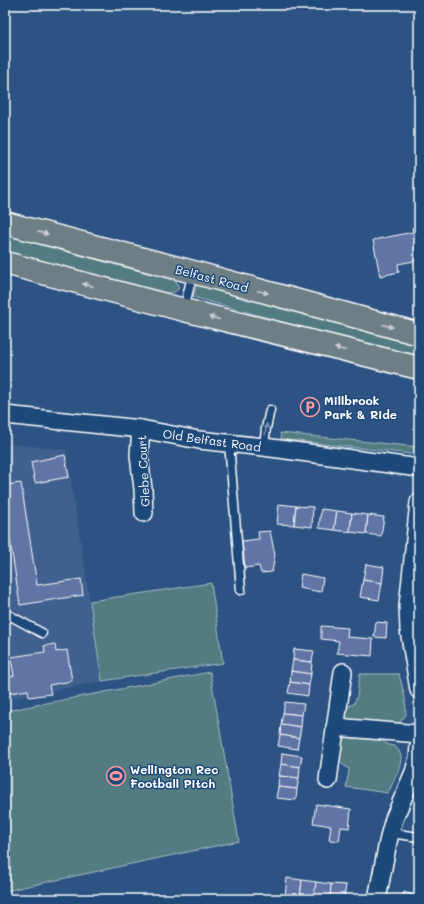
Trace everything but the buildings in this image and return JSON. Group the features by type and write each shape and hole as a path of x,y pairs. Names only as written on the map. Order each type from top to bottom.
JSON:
{"highway":[{"name":"Belfast Road","path":"5,223 193,272 419,334"},
{"path":"5,263 184,310 419,368"}],"street":[{"name":"Old Belfast Road","path":"5,415 141,429 198,440 419,468"},
{"name":"Glebe Court","path":"141,429 139,455 144,513"},
{"path":"419,502 408,606 409,630 419,690"},
{"path":"328,780 344,672"},
{"path":"336,727 419,734"},
{"path":"377,899 386,847 394,819 414,772 418,758 419,746"}],"lane":[{"path":"184,310 193,272"},
{"path":"264,448 270,410"},
{"path":"229,443 241,590"},
{"path":"5,613 42,633"},
{"path":"390,833 419,837"}],"shaded area":[{"path":"5,443 66,450 102,681 5,700"}],"green space":[{"path":"5,235 176,281 179,288 175,292 168,293 5,251"},
{"path":"197,285 419,344 419,357 304,328 193,297"},
{"path":"280,433 419,447 419,455 281,439"},
{"path":"211,583 223,663 102,681 90,601"},
{"name":"Wellington Rec Football Pitch","path":"210,672 239,841 5,891 5,711"},
{"path":"360,674 399,674 405,698 406,715 395,726 352,723 343,715 345,707 354,704 357,696"},
{"path":"349,737 355,739 360,737 381,740 389,745 395,746 399,751 401,761 398,772 388,793 346,787 349,769 339,762 339,742"}],"place":[{"name":"Millbrook Park & Ride","path":"310,407"},
{"name":"Wellington Rec Football Pitch","path":"116,776"}]}
